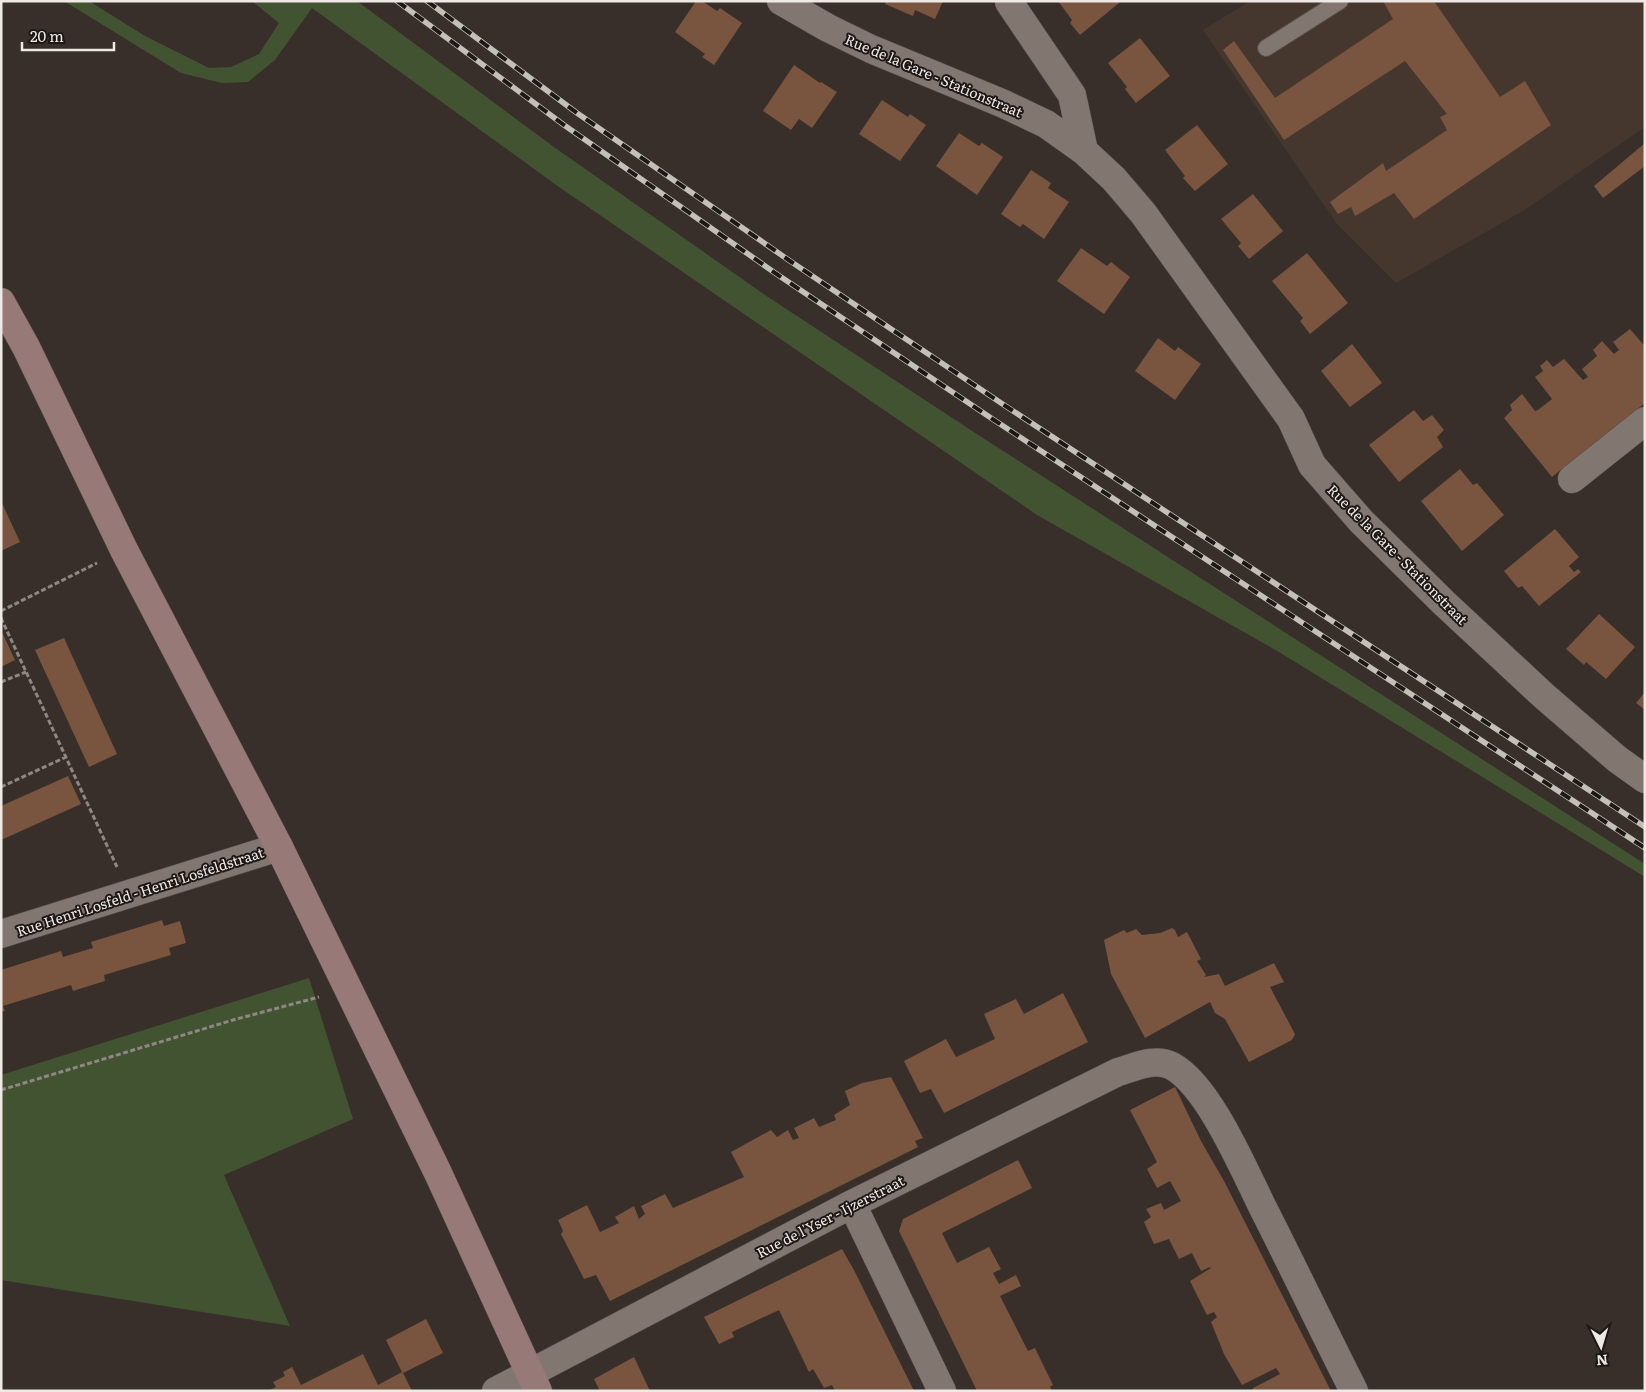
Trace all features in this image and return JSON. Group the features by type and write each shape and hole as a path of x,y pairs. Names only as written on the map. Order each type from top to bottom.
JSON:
{"main road":[{"path":"1,302 26,347 124,550 279,847 438,1173 534,1382"}],"street":[{"name":"Rue de la Gare - Stationstraat","path":"781,1 828,28 871,49 1004,104 1046,124 1084,150 1114,179 1143,212 1291,419 1312,465 1355,514 1444,603 1544,696 1617,759 1645,779"},
{"path":"1009,2 1072,95 1084,150"},
{"path":"1572,479 1645,421"},
{"name":"Rue Henri Losfeld - Henri Losfeldstraat","path":"1,934 279,847"},
{"name":"Rue de l'Yser - Ijzerstraat","path":"496,1391 534,1382 852,1204 1118,1072 1139,1065 1158,1062 1170,1065 1192,1081 1224,1131 1354,1391"},
{"path":"852,1204 942,1391"}],"lane":[{"path":"1266,48 1340,1"}],"path":[{"path":"1,611 124,550"},
{"path":"1,618 129,894"},
{"path":"1,682 26,672"},
{"path":"1,787 66,757"},
{"path":"1,1090 233,1020 349,991"}],"shaded area":[{"path":"1250,1 1645,1 1645,127 1523,211 1396,283 1337,224 1203,30"}],"green space":[{"path":"64,1 89,1 145,36 209,68 231,67 259,54 279,23 252,1 357,1 554,147 768,297 986,440 1645,864 1645,877 1279,652 1037,515 559,187 312,8 275,60 248,82 222,83 181,73"},
{"path":"309,978 353,1119 224,1175 290,1326 1,1280 1,1075"}],"building":[{"path":"696,1 702,1 717,11 720,8 742,23 714,65 702,57 705,54 675,32"},
{"path":"886,1 943,1 935,19 915,10 913,16 885,4"},
{"path":"1058,1 1118,1 1119,3 1080,35 1070,23 1072,20"},
{"path":"1383,1 1434,1 1500,97 1525,81 1551,125 1414,219 1394,193 1355,216 1351,207 1338,214 1330,202 1383,163 1386,171 1447,130 1440,117 1447,114 1405,61 1284,140 1223,50 1234,41 1275,98 1393,19"},
{"path":"1140,38 1170,76 1136,103 1125,89 1127,87 1108,63"},
{"path":"794,65 837,92 812,128 799,119 791,130 763,111"},
{"path":"882,100 908,117 910,114 926,125 900,161 859,134"},
{"path":"1197,125 1228,164 1195,191 1183,178 1185,176 1165,150"},
{"path":"959,133 979,146 982,143 1003,157 977,195 936,166"},
{"path":"1645,143 1645,166 1603,198 1594,186"},
{"path":"1031,170 1051,183 1048,188 1069,202 1044,239 1023,224 1020,227 1001,214"},
{"path":"1253,194 1283,231 1249,259 1238,246 1241,243 1221,219"},
{"path":"1081,248 1107,266 1111,262 1130,277 1104,314 1057,281"},
{"path":"1307,253 1348,303 1310,334 1300,321 1303,318 1272,281"},
{"path":"1630,329 1643,344 1645,343 1645,403 1552,477 1504,418 1512,410 1510,405 1522,394 1535,411 1538,410 1552,399 1535,377 1543,371 1540,366 1547,360 1553,367 1564,359 1583,380 1588,377 1582,369 1597,356 1593,350 1602,341 1614,354 1619,350 1613,342"},
{"path":"1158,338 1175,351 1178,347 1201,364 1175,400 1135,371"},
{"path":"1352,344 1382,383 1350,407 1321,371"},
{"path":"1414,410 1423,421 1432,415 1444,430 1437,437 1443,447 1399,482 1369,445"},
{"path":"1460,469 1473,485 1477,483 1504,515 1462,551 1421,501"},
{"path":"1,501 20,542 1,551"},
{"path":"1555,529 1579,557 1569,566 1574,572 1578,569 1581,572 1539,606 1522,586 1518,588 1504,571"},
{"path":"1599,614 1635,647 1606,679 1586,662 1584,665 1566,649"},
{"path":"1,630 15,660 1,667"},
{"path":"64,638 117,754 89,767 35,650"},
{"path":"1645,692 1645,710 1636,703"},
{"path":"68,776 81,804 1,840 1,806"},
{"path":"162,920 164,926 180,921 186,943 169,948 171,955 104,975 105,981 73,991 71,985 3,1006 5,1011 1,1012 1,970 61,951 63,957 93,948 91,942"},
{"path":"1172,928 1178,937 1187,932 1201,959 1197,961 1206,975 1204,977 1219,974 1225,986 1274,963 1284,982 1270,987 1295,1034 1292,1040 1249,1062 1225,1019 1215,1013 1210,1002 1145,1038 1111,974 1104,940 1124,930 1127,933 1136,929 1142,935 1160,933"},
{"path":"1063,993 1088,1042 944,1113 931,1089 920,1093 904,1061 946,1039 956,1057 995,1039 984,1014 1016,999 1024,1014"},
{"path":"891,1077 923,1138 915,1141 918,1147 610,1301 596,1275 584,1279 561,1234 563,1231 558,1220 587,1205 600,1232 619,1223 615,1217 634,1206 639,1219 645,1214 641,1206 665,1194 673,1208 744,1177 731,1152 771,1130 777,1137 788,1130 793,1140 799,1138 794,1128 814,1118 819,1127 836,1120 834,1115 850,1105 845,1091 862,1083"},
{"path":"1175,1087 1201,1141 1224,1181 1331,1391 1252,1391 1253,1388 1280,1374 1276,1368 1242,1385 1224,1354 1211,1322 1217,1317 1214,1312 1207,1315 1190,1281 1211,1268 1201,1271 1192,1253 1179,1259 1169,1239 1154,1244 1144,1222 1151,1217 1146,1209 1161,1203 1164,1210 1181,1201 1170,1181 1157,1188 1147,1169 1157,1162 1130,1110"},
{"path":"1018,1160 1032,1188 942,1233 957,1263 989,1247 1001,1269 993,1273 999,1284 1016,1275 1021,1286 1000,1296 1028,1351 1035,1348 1053,1385 1050,1387 1052,1391 977,1391 899,1231 903,1219"},
{"path":"842,1249 914,1391 835,1391 832,1385 824,1388 813,1369 809,1372 779,1310 732,1332 734,1337 719,1344 704,1317"},
{"path":"426,1319 443,1353 403,1373 412,1391 268,1391 276,1387 273,1382 285,1376 283,1372 292,1367 301,1385 363,1354 378,1385 402,1372 386,1340"},
{"path":"634,1357 650,1391 600,1391 594,1379"}],"railway":[{"path":"397,1 564,125 778,275 994,420 1645,848"},
{"path":"427,1 577,113 790,261 1004,405 1645,827"}]}
